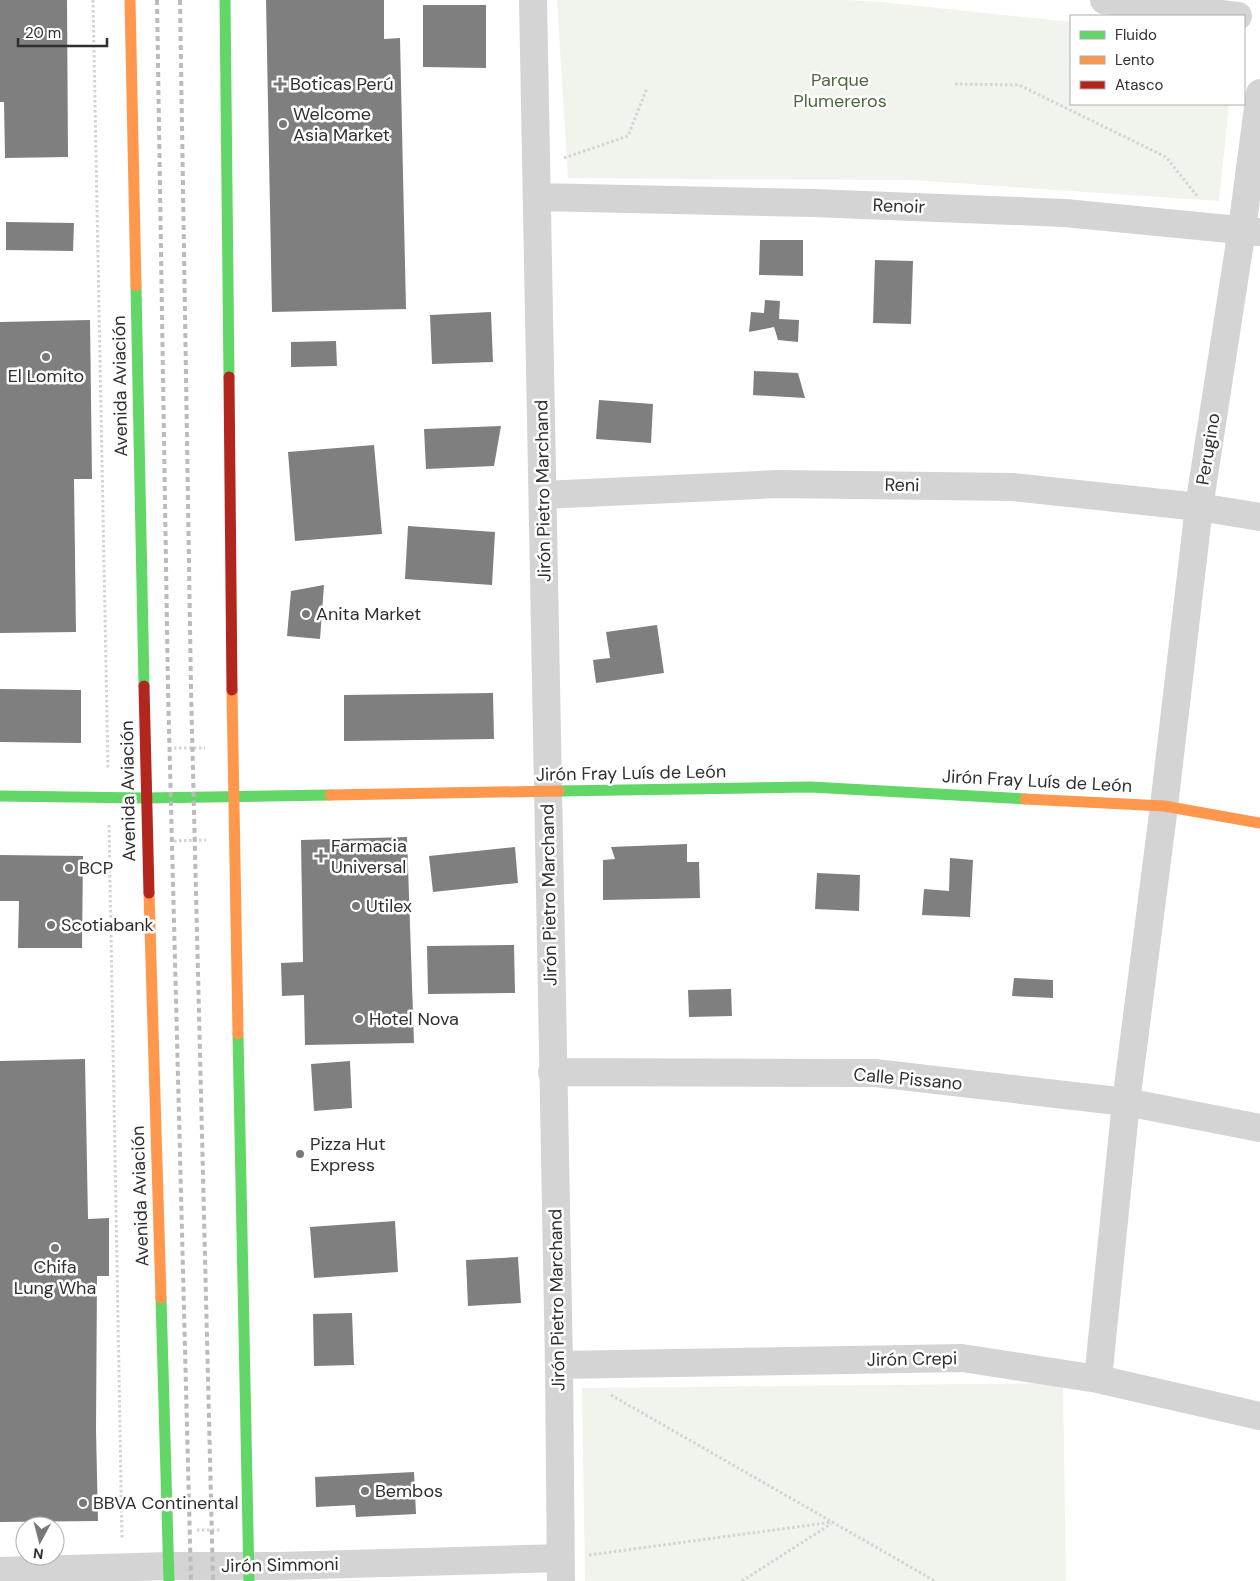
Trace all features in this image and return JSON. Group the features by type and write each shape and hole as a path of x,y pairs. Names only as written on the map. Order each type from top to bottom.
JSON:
{"main road":[{"name":"Avenida Aviación","path":"130,0 146,798 169,1573"},
{"path":"225,0 234,796 249,1573"},
{"name":"Jirón Fray Luís de León","path":"0,796 146,798 811,787 1164,806 1260,823"}],"street":[{"name":"Jirón Pietro Marchand","path":"533,0 559,1365 560,1570"},
{"path":"1104,0 1230,15"},
{"path":"1245,17 1260,19"},
{"name":"Perugino","path":"1098,1379 1126,1102 1164,806 1199,507 1242,230 1260,93"},
{"name":"Renoir","path":"538,197 813,202 1065,213 1242,230"},
{"name":"Reni","path":"543,495 778,484 1013,487 1199,507 1260,517"},
{"name":"Calle Pissano","path":"552,1072 875,1073 1126,1102 1260,1128"},
{"name":"Jirón Crepi","path":"559,1365 962,1358 1098,1379 1260,1416"},
{"name":"Jirón Simmoni","path":"0,1571 249,1573 280,1566 560,1570"}],"path":[{"path":"955,84 1019,85 1166,157 1242,230"},
{"path":"537,167 628,136 647,88"},
{"path":"168,748 206,748"},
{"path":"171,841 206,840"},
{"path":"610,1394 936,1581"},
{"path":"560,1570 834,1522"},
{"path":"742,1581 834,1522"},
{"path":"195,1530 221,1530"}],"green space":[{"name":"Parque Plumereros","path":"557,0 848,0 1070,22 1070,105 1229,105 1219,201 910,180 568,178"},
{"path":"1063,1383 1066,1581 585,1581 582,1388"}],"building":[{"path":"0,0 67,0 68,157 5,158 4,102 0,102"},
{"path":"266,0 384,0 384,39 400,38 406,309 272,312"},
{"path":"423,5 486,5 486,68 423,67"},
{"path":"6,222 74,223 73,251 6,250"},
{"path":"760,240 803,240 803,276 759,275"},
{"path":"875,260 913,261 911,324 873,323"},
{"path":"765,300 780,301 779,319 799,320 798,342 778,340 774,327 749,332 751,312 764,313"},
{"path":"491,312 493,362 432,364 430,315"},
{"path":"90,320 92,479 74,479 76,632 0,633 0,322"},
{"path":"336,341 337,366 291,367 291,342"},
{"path":"754,371 798,373 805,398 753,395"},
{"path":"599,400 653,404 651,443 596,439"},
{"path":"501,426 494,466 426,469 424,429"},
{"path":"374,445 382,534 295,541 288,452"},
{"path":"408,526 495,532 492,585 405,579"},
{"path":"324,585 320,639 287,636 291,591"},
{"path":"657,625 664,673 596,683 593,660 610,658 606,632"},
{"path":"0,689 81,690 81,743 0,742"},
{"path":"493,693 494,739 344,741 344,695"},
{"path":"407,837 414,1043 305,1045 304,995 282,996 281,963 303,962 301,840"},
{"path":"687,844 687,862 699,862 700,898 603,900 603,860 615,859 611,847"},
{"path":"515,847 518,883 433,892 429,856"},
{"path":"0,855 83,856 82,948 18,948 19,901 0,901"},
{"path":"950,858 973,860 970,917 922,915 924,889 949,891"},
{"path":"817,873 860,875 859,911 815,909"},
{"path":"514,945 515,993 428,994 427,946"},
{"path":"1014,978 1053,980 1053,998 1012,996"},
{"path":"731,989 732,1016 689,1017 688,990"},
{"path":"85,1059 88,1219 109,1218 109,1276 97,1276 96,1430 98,1521 65,1521 65,1516 15,1516 15,1522 0,1522 0,1061"},
{"path":"350,1061 352,1108 314,1111 311,1064"},
{"path":"395,1221 398,1272 314,1278 310,1227"},
{"path":"518,1257 521,1303 468,1306 466,1260"},
{"path":"352,1313 354,1365 314,1366 313,1314"},
{"name":"Bembos","path":"414,1472 416,1514 356,1517 355,1505 316,1507 315,1477"}],"railway":[{"path":"157,0 168,689 191,1581"},
{"path":"180,0 191,689 213,1581"}],"traffic: fast":[{"path":"225,0 229,377"},
{"path":"136,286 144,686"},
{"path":"559,791 811,787 1025,799"},
{"path":"0,796 146,798 330,795"},
{"path":"238,1034 249,1581"},
{"path":"161,1298 169,1581"}],"traffic: slow":[{"path":"130,0 136,286"},
{"path":"232,690 238,1034"},
{"path":"330,795 559,791"},
{"path":"1025,799 1164,806 1260,823"},
{"path":"149,893 161,1298"}],"traffic: jam":[{"path":"229,377 232,690"},
{"path":"144,686 149,893"}],"place":[{"name":"Boticas Perú","path":"280,84"},
{"name":"Welcome Asia Market","path":"283,124"},
{"name":"El Lomito","path":"46,357"},
{"name":"Anita Market","path":"306,614"},
{"name":"Farmacia Universal","path":"321,856"},
{"name":"BCP","path":"69,868"},
{"name":"Utilex","path":"356,906"},
{"name":"Scotiabank","path":"51,925"},
{"name":"Hotel Nova","path":"359,1019"},
{"name":"Pizza Hut Express","path":"300,1154"},
{"name":"Chifa Lung Wha","path":"55,1248"},
{"name":"Bembos","path":"365,1491"},
{"name":"BBVA Continental","path":"83,1503"}]}
